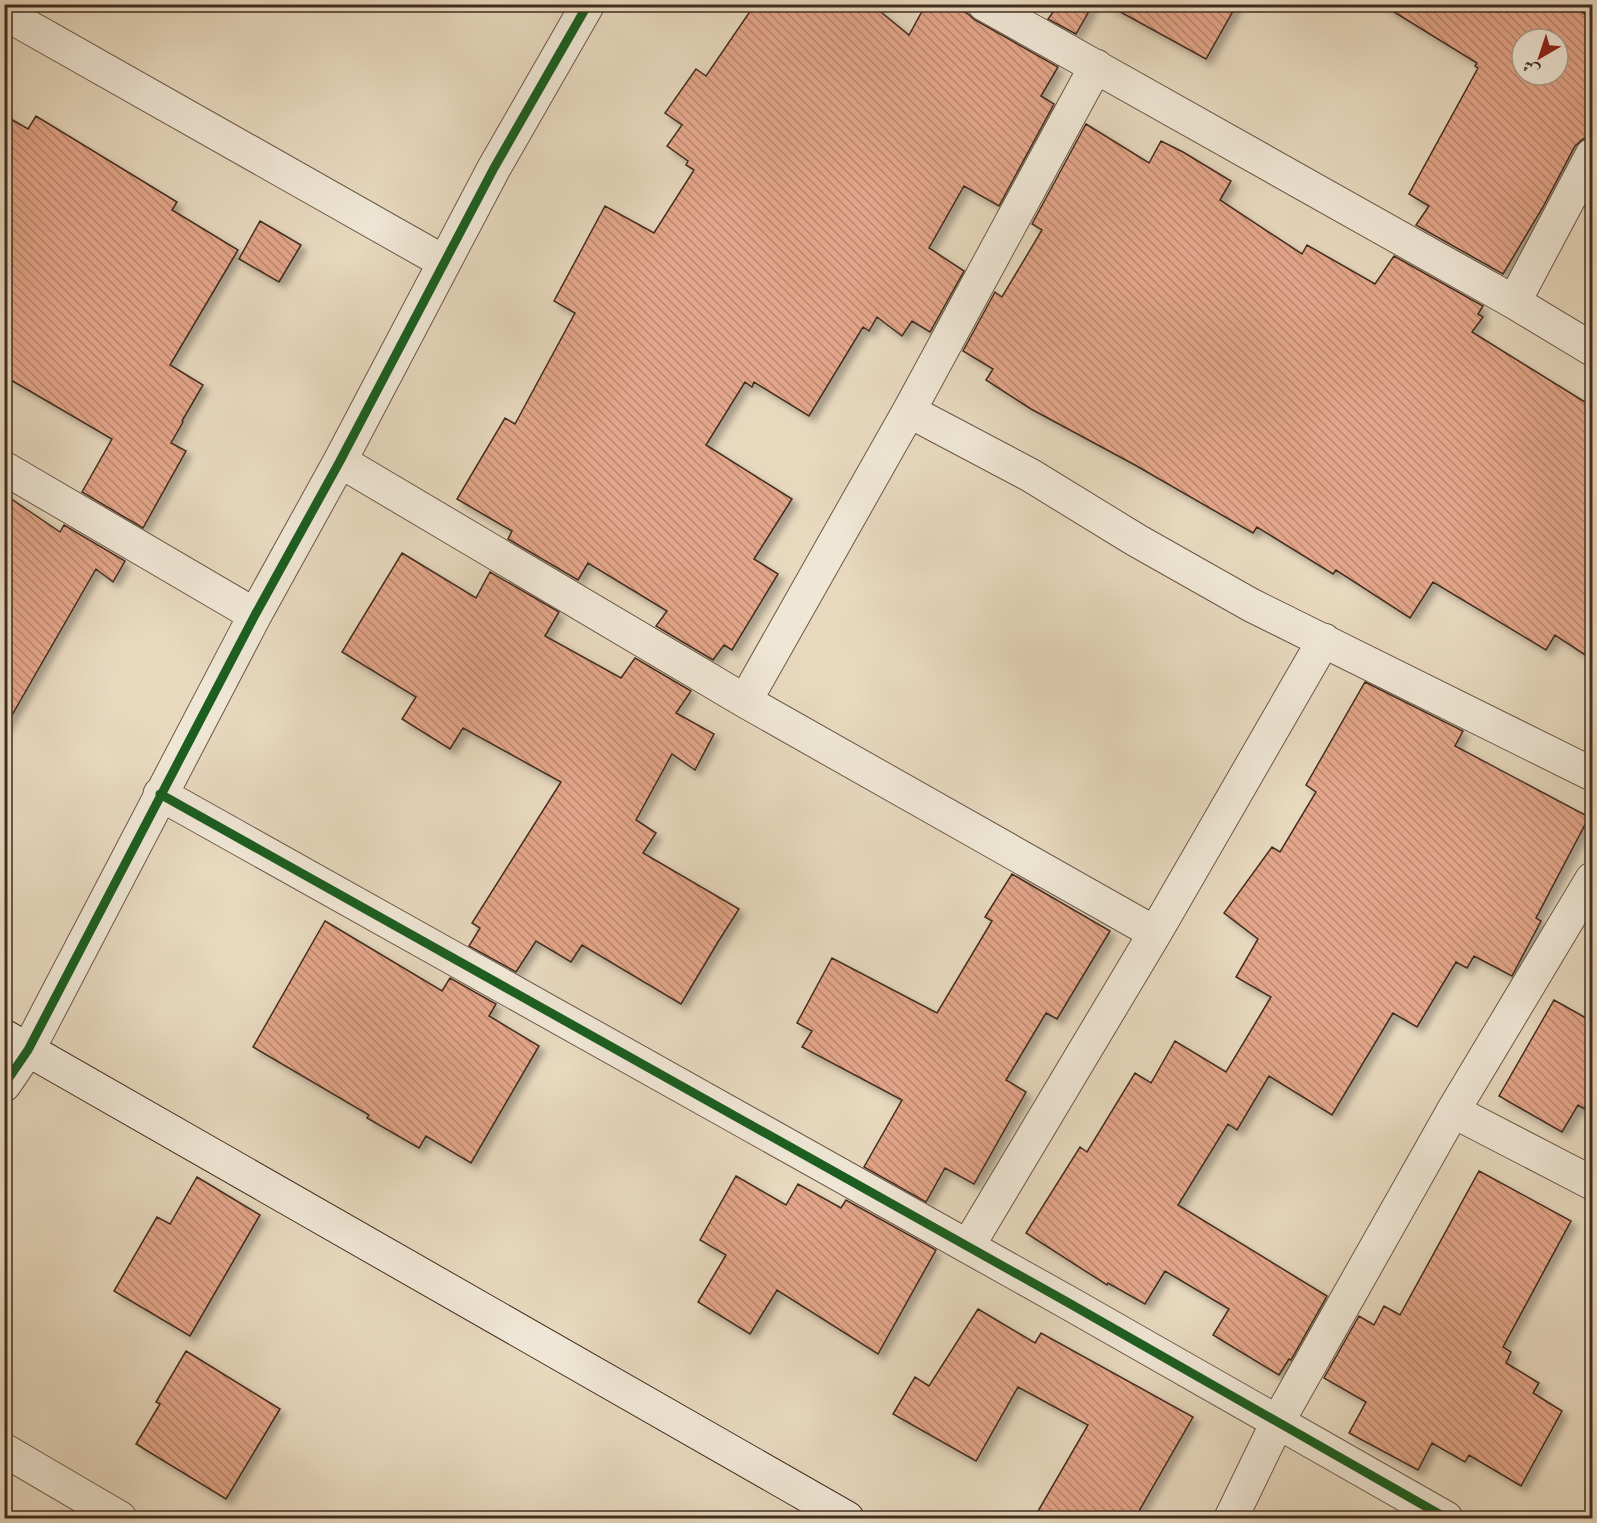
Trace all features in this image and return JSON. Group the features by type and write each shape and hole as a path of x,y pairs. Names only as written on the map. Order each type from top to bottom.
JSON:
{"street":[{"path":"4,1085 16,1043 160,794 340,461 494,168 588,4"},
{"path":"984,4 1514,302 1593,349"},
{"path":"4,13 444,262"},
{"path":"745,701 909,411 1096,66"},
{"path":"1514,302 1593,155"},
{"path":"909,411 1030,476 1136,540 1251,604 1593,774"},
{"path":"340,461 745,701 1155,933"},
{"path":"4,468 255,615"},
{"path":"968,1246 1155,933 1324,640"},
{"path":"160,794 968,1246 1446,1518"},
{"path":"1231,1518 1277,1423 1453,1111 1593,879"},
{"path":"16,1043 847,1518"},
{"path":"1453,1111 1593,1183"},
{"path":"4,1450 120,1518"}],"building":[{"path":"755,4 871,4 909,35 926,4 952,4 975,20 1058,67 1041,96 1054,104 999,206 964,186 929,248 964,271 930,332 912,321 902,336 877,317 869,331 863,327 809,416 754,382 752,387 745,382 706,445 792,499 754,559 778,574 732,650 724,645 713,660 656,626 667,611 588,563 578,580 508,539 512,531 457,499 505,418 515,424 575,313 554,301 605,206 654,233 694,170 686,165 688,161 667,146 682,125 665,113 696,69 706,76"},
{"path":"1059,4 1093,4 1076,34 1048,19"},
{"path":"1106,4 1237,4 1206,59"},
{"path":"1381,4 1568,4 1593,19 1593,136 1583,139 1575,146 1543,207 1503,274 1416,225 1429,206 1409,194 1478,68 1475,66 1477,63"},
{"path":"4,115 28,129 36,116 177,202 172,210 238,250 170,365 203,385 171,443 186,451 143,528 82,492 112,439 4,376"},
{"path":"1086,124 1149,163 1161,141 1183,152 1231,181 1220,200 1302,254 1307,245 1375,284 1394,256 1483,306 1478,314 1483,317 1472,332 1593,407 1593,660 1555,635 1546,650 1433,582 1410,618 1336,570 1333,574 1257,527 1253,533 1135,465 1031,409 986,380 993,369 963,351 995,292 1002,297 1042,230 1032,224"},
{"path":"260,221 301,245 279,282 239,259"},
{"path":"4,494 60,532 64,525 125,561 113,582 96,569 4,729"},
{"path":"402,553 476,598 490,572 559,612 545,636 621,678 635,658 691,691 676,713 714,734 695,770 672,754 636,820 656,833 643,853 739,909 681,1004 582,945 571,962 536,941 516,972 469,946 480,928 472,923 561,782 463,728 450,749 402,719 416,697 342,652"},
{"path":"1365,682 1463,731 1455,746 1589,817 1536,918 1541,921 1512,976 1474,956 1467,968 1456,962 1417,1027 1393,1013 1332,1115 1269,1076 1237,1130 1228,1124 1178,1205 1327,1296 1291,1360 1289,1359 1279,1375 1213,1335 1229,1309 1165,1271 1145,1304 1108,1283 1107,1285 1026,1233 1080,1147 1087,1152 1135,1073 1151,1083 1175,1041 1226,1072 1271,997 1236,977 1258,939 1224,913 1272,847 1280,852 1316,792 1306,785"},
{"path":"1012,874 1110,931 1057,1019 1046,1013 1006,1080 1026,1092 974,1184 945,1168 926,1202 864,1167 902,1100 802,1047 812,1031 797,1023 832,958 937,1013 992,921 985,917"},
{"path":"325,921 442,991 450,978 496,1004 489,1016 539,1046 471,1163 426,1136 419,1148 367,1118 369,1115 253,1047"},
{"path":"1554,1000 1593,1022 1593,1114 1578,1105 1562,1132 1499,1096"},
{"path":"1479,1171 1571,1221 1503,1347 1511,1352 1506,1363 1539,1383 1533,1393 1562,1411 1521,1486 1469,1455 1465,1462 1432,1443 1418,1470 1349,1433 1366,1402 1324,1378 1359,1316 1374,1325 1384,1306 1400,1315"},
{"path":"736,1176 786,1205 798,1184 841,1208 846,1200 936,1250 878,1354 777,1290 750,1334 698,1302 726,1255 700,1240"},
{"path":"197,1177 260,1215 190,1336 114,1291 157,1217 170,1224"},
{"path":"978,1309 1035,1343 1041,1333 1193,1417 1135,1518 1034,1518 1088,1425 1018,1387 976,1461 893,1414 915,1377 929,1386"},
{"path":"186,1351 280,1409 226,1499 136,1444 160,1404 156,1402"}],"cycle path":[{"path":"4,1085 28,1050 255,615 340,461 494,168 588,4"},
{"path":"160,794 1067,1302 1446,1518"}]}
